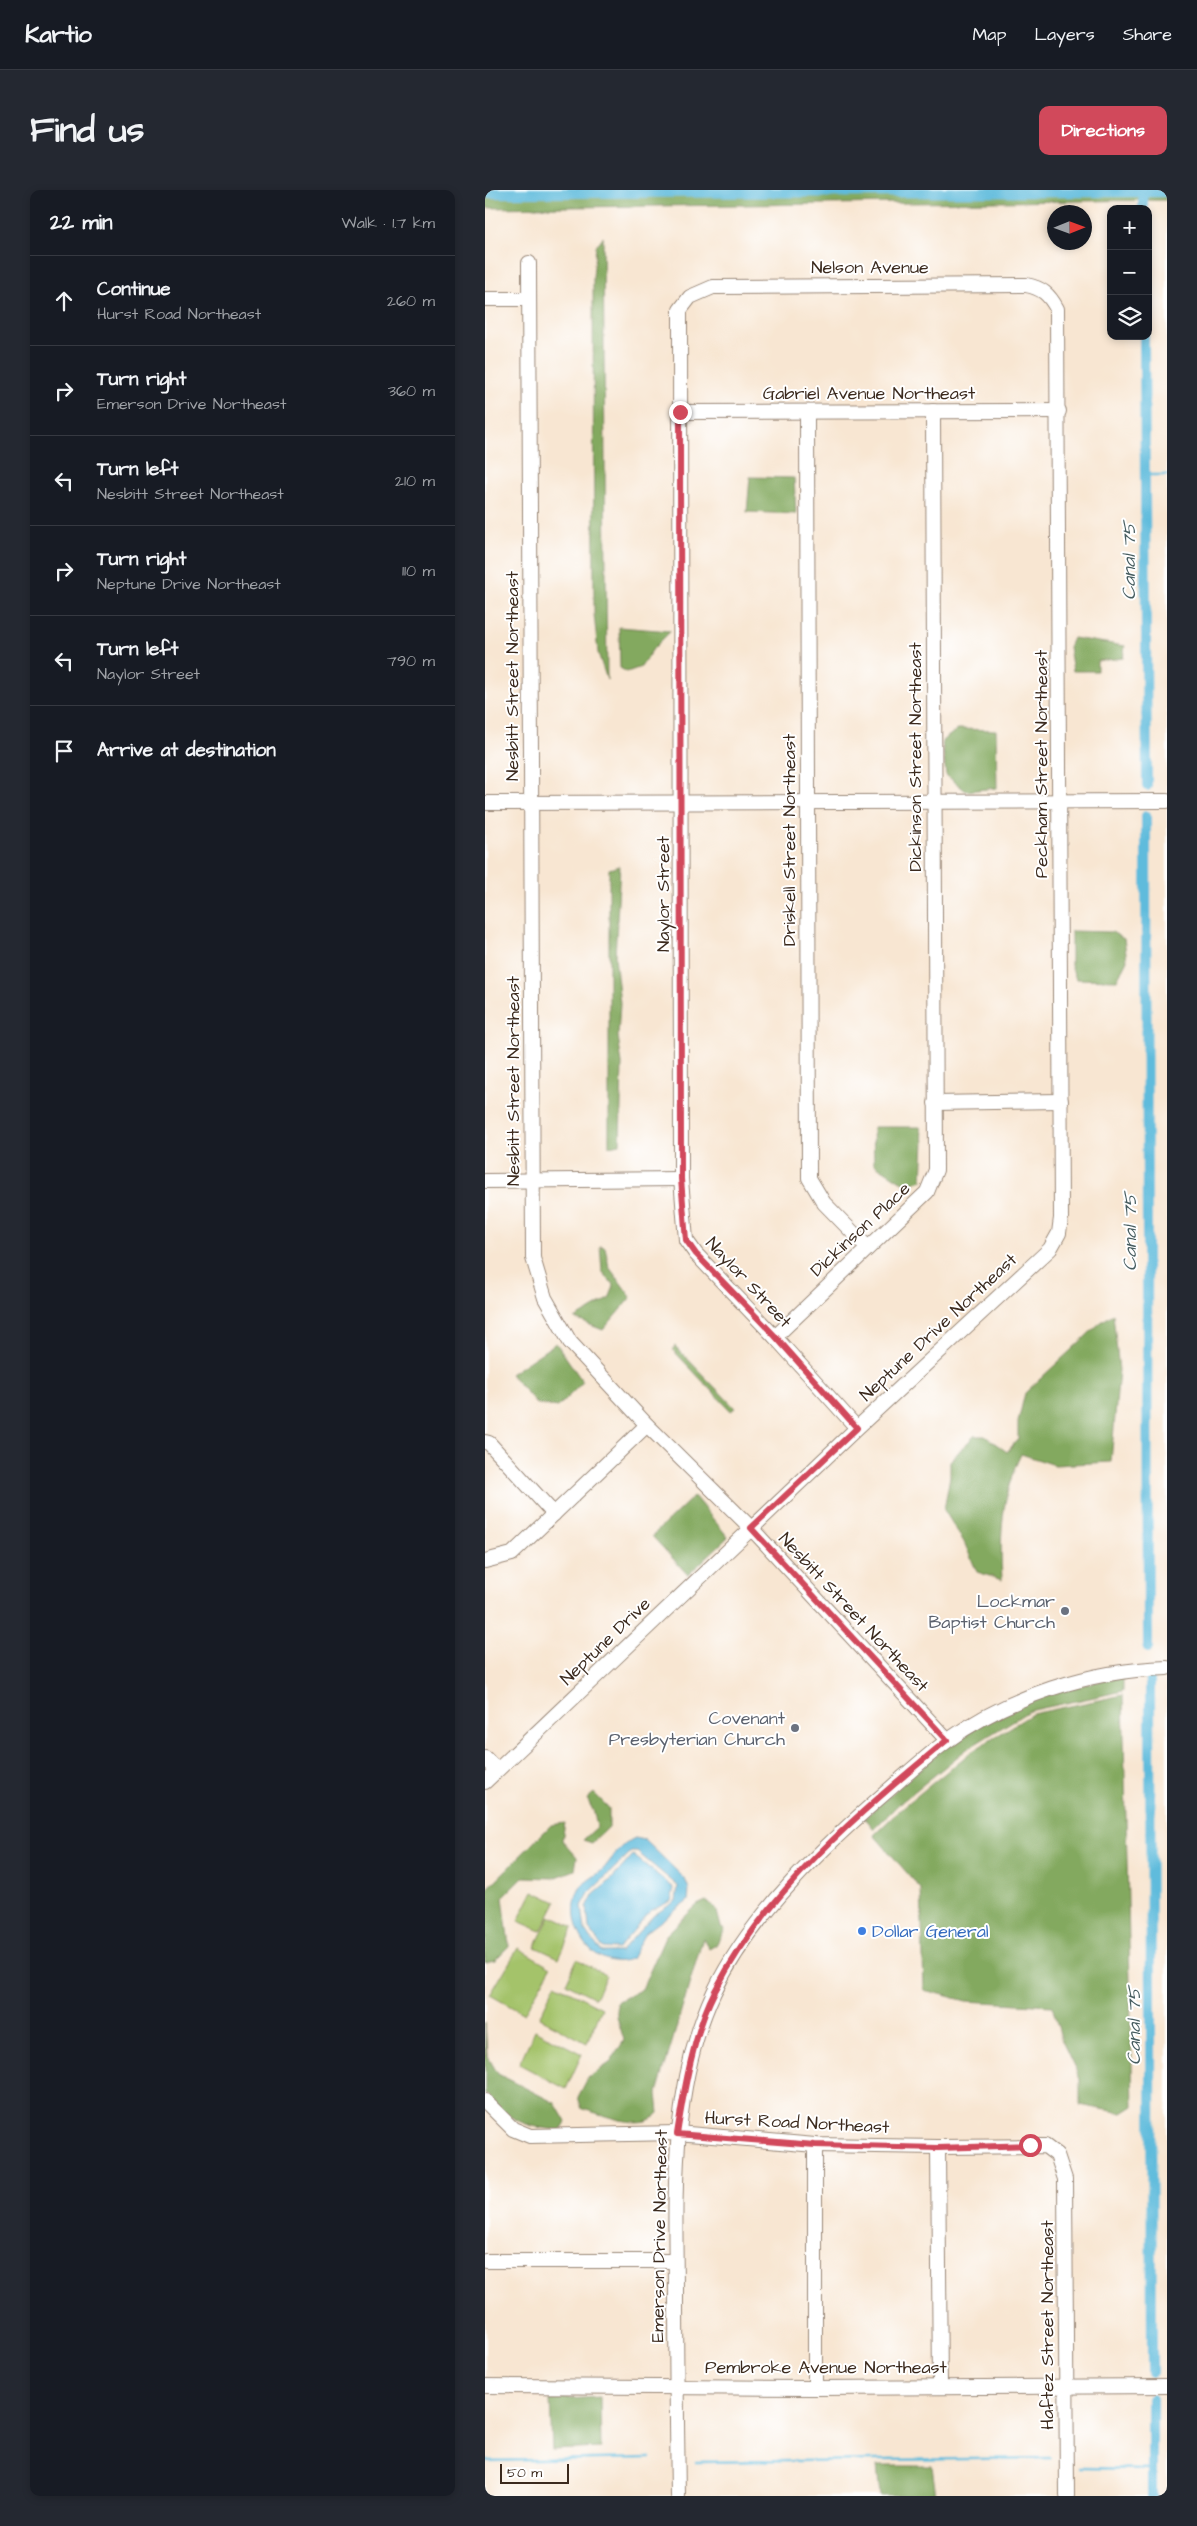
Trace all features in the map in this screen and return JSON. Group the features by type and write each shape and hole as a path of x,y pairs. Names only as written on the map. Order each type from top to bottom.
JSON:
{"street":[{"name":"Nesbitt Street Northeast","path":"529,264 533,1258 545,1298 571,1342 647,1425 751,1528 947,1740"},
{"name":"Nelson Avenue","path":"690,297 713,287 1016,285 1038,288 1050,296"},
{"name":"Peckham Street Northeast","path":"1050,296 1057,309 1059,411 1061,1102 1061,1218 1059,1233"},
{"name":"Naylor Street","path":"690,297 681,310 680,412 681,1179 686,1240 696,1254 775,1336 857,1428"},
{"path":"485,299 529,299"},
{"name":"Dickinson Street Northeast","path":"933,411 935,1102"},
{"name":"Gabriel Avenue Northeast","path":"680,412 1059,411"},
{"name":"Driskell Street Northeast","path":"807,412 809,1178 824,1203 867,1247"},
{"path":"485,803 1167,802"},
{"path":"935,1102 1061,1102"},
{"name":"Dickinson Place","path":"775,1336 927,1192 936,1170 935,1102"},
{"path":"485,1182 681,1179"},
{"name":"Neptune Drive Northeast","path":"751,1528 1050,1249 1059,1233"},
{"path":"485,1561 512,1554 647,1425"},
{"path":"485,1442 489,1444 554,1514"},
{"name":"Neptune Drive","path":"485,1782 751,1528"},
{"name":"Emerson Drive Northeast","path":"679,2496 675,2261 677,2134 684,2088 697,2042 714,1993 741,1946 769,1906 861,1814 947,1740 999,1710 1041,1692 1092,1677 1143,1669 1167,1668"},
{"path":"485,1758 497,1770"},
{"name":"Hurst Road Northeast","path":"485,2101 513,2129 530,2136 677,2134 815,2145 938,2148 1045,2146 1057,2155"},
{"path":"815,2145 815,2388"},
{"path":"938,2148 940,2386"},
{"name":"Haftez Street Northeast","path":"1057,2155 1065,2180 1067,2496"},
{"path":"485,2261 675,2261"},
{"name":"Pembroke Avenue Northeast","path":"485,2386 815,2388 1167,2386"}],"green space":[{"path":"485,190 1167,190 1167,200 485,208"},
{"path":"603,237 607,680 598,653 594,614 593,277 596,246"},
{"path":"750,477 794,478 796,514 747,512"},
{"path":"619,627 671,631 653,649 641,667 627,672 620,668"},
{"path":"1073,638 1125,646 1123,658 1097,661 1097,671 1073,671 1069,647"},
{"path":"958,729 996,730 997,788 966,791 946,775 942,741"},
{"path":"620,866 615,957 620,1003 618,1036 622,1064 620,1144 609,1146 609,869"},
{"path":"1071,931 1112,932 1124,939 1127,960 1117,980 1076,979 1071,966"},
{"path":"873,1127 920,1127 924,1141 922,1180 907,1185 874,1164"},
{"path":"600,1246 605,1247 609,1267 631,1297 603,1330 575,1319 609,1299 614,1286 602,1271"},
{"path":"1113,1314 1119,1370 1111,1462 1055,1465 1021,1454 1009,1485 1003,1516 1001,1547 1002,1580 977,1572 964,1542 944,1510 950,1476 950,1461 974,1436 985,1436 1007,1452 1018,1439 1018,1422 1025,1393 1100,1323"},
{"path":"556,1343 583,1382 558,1407 537,1404 510,1374"},
{"path":"675,1346 735,1408 731,1411 673,1350"},
{"path":"694,1496 728,1537 688,1575 652,1536"},
{"path":"1123,1677 1123,1691 1029,1711 967,1749 899,1804 874,1829 866,1819 863,1819 950,1744 989,1720 1032,1700 1078,1686"},
{"path":"1123,1695 1133,2106 1122,2113 1080,2105 1080,2079 1062,2041 1052,2006 966,2001 924,1990 921,1889 874,1835 902,1808 971,1752 1032,1714"},
{"path":"594,1793 609,1808 609,1827 592,1843 583,1840 597,1827 594,1812 587,1799"},
{"path":"565,1823 562,1840 577,1857 575,1870 554,1878 523,1877 503,1897 509,1946 495,1960 485,1962 485,1891 551,1825"},
{"path":"533,1891 556,1902 541,1931 518,1921"},
{"path":"706,1901 716,1908 721,1927 725,1929 716,1945 709,1949 703,1938 657,2093 659,2113 651,2119 633,2122 611,2118 582,2109 578,2097 588,2078 611,2062 624,2040 617,2017 617,2002 642,1989 666,1935 697,1905"},
{"path":"550,1916 573,1927 559,1958 535,1947"},
{"path":"518,1948 551,1967 524,2014 490,1995"},
{"path":"577,1959 606,1975 595,1998 566,1983"},
{"path":"555,1984 602,2008 587,2043 539,2018"},
{"path":"485,2023 487,2055 498,2074 555,2103 566,2122 561,2130 528,2125 519,2121 502,2110 485,2093"},
{"path":"535,2030 582,2054 566,2089 519,2064"},
{"path":"600,2397 601,2448 552,2450 550,2400"},
{"path":"877,2466 932,2466 936,2496 880,2496"}],"water":[{"path":"635,1838 645,1840 685,1879 689,1889 688,1901 645,1933 631,1959 617,1961 604,1959 593,1952 584,1942 578,1930 575,1903 581,1887 602,1870 626,1843","holes":["631,1852 637,1852 678,1886 676,1901 654,1915 620,1952 602,1952 585,1931 582,1906 589,1893"]},
{"path":"633,1855 674,1888 671,1901 650,1911 618,1949 603,1948 589,1929 587,1907 593,1895 611,1880"}],"waterway":[{"name":"Canal 75","path":"1143,192 1143,205"},
{"path":"485,193 1167,192"},
{"name":"Canal 75","path":"1144,340 1147,786"},
{"path":"1145,475 1167,475"},
{"name":"Canal 75","path":"1146,816 1148,1648"},
{"name":"Canal 75","path":"1150,1679 1152,2372"},
{"name":"Canal 75","path":"1152,2399 1152,2496"},
{"path":"485,2461 651,2458"},
{"path":"696,2462 1051,2458"},
{"path":"1079,2468 1152,2469"}],"place":[{"name":"Lockmar Baptist Church","path":"1065,1611"},
{"name":"Covenant Presbyterian Church","path":"795,1728"},
{"name":"Dollar General","path":"862,1931"}],"route":[{"path":"680,412 681,1179 683,1225 686,1240 696,1254 775,1336 857,1428 751,1528 947,1740 861,1814 769,1906 741,1946 714,1993 697,2042 684,2088 677,2134 815,2145 938,2148 1030,2145"}]}
